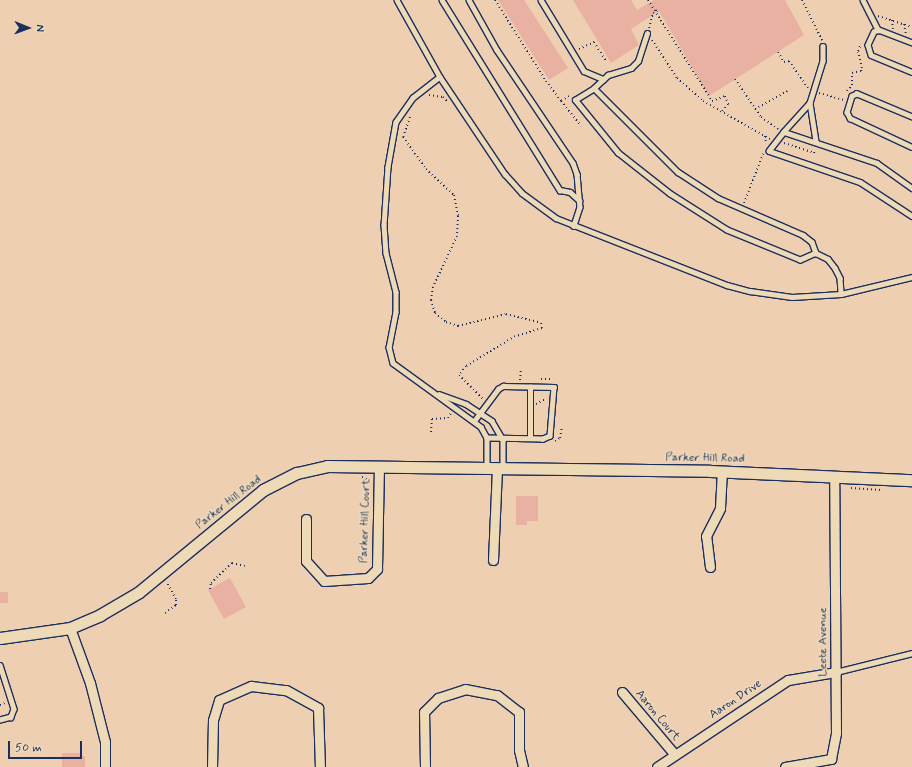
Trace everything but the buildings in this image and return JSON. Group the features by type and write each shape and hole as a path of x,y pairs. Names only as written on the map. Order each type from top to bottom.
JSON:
{"street":[{"name":"Parker Hill Road","path":"0,638 70,628 139,592 262,490 297,473 327,466 722,472 912,480"},
{"name":"Parker Hill Court","path":"306,519 306,561 324,581 368,578 377,569 379,466"},
{"path":"493,560 496,468"},
{"path":"710,567 706,536 720,508 722,472"},
{"name":"Leete Avenue","path":"785,767 830,763 836,732 834,477"},
{"path":"70,628 90,683 105,742 106,767"},
{"name":"Aaron Drive","path":"657,767 788,680 836,672"},
{"path":"212,767 213,720 219,700 251,686 286,690 318,708 320,767"},
{"path":"425,767 424,712 438,698 465,689 496,695 519,712 519,750 523,767"},
{"name":"Aaron Court","path":"622,692 675,755"}],"lane":[{"path":"397,0 440,77 505,174 540,208 574,226 750,291 792,297 842,294 912,277"},
{"path":"442,0 560,190 570,192 580,201"},
{"path":"469,0 497,50 573,163 577,174 580,201 574,226"},
{"path":"541,0 584,71 603,79"},
{"path":"863,0 878,30 912,44"},
{"path":"878,30 874,32 868,45 871,55 912,72"},
{"path":"647,33 638,61 631,68 608,75 594,88 575,100 618,153 670,194 728,231 800,260 816,253"},
{"path":"823,46 823,61 810,103 771,148 860,182 912,216"},
{"path":"440,77 413,98 396,122 388,167 384,225 386,253 396,292 396,312 388,347 392,363 436,393 454,409 474,421 487,438 496,468"},
{"path":"594,88 678,172 718,198 803,236 812,242 816,253 828,259 835,268 840,278 842,294"},
{"path":"912,117 856,94 852,96 847,112 850,118 912,147"},
{"path":"810,103 816,142"},
{"path":"784,132 877,163 912,188"},
{"path":"474,421 487,402 503,386 554,387 550,436 530,438 487,438"},
{"path":"530,387 530,438"},
{"path":"436,393 466,404 492,421 502,438 496,468"},
{"path":"836,672 912,654"},
{"path":"0,665 14,709 11,717 0,720"}],"path":[{"path":"495,0 542,75 561,101"},
{"path":"648,0 654,12 712,101 725,96 728,104 722,112"},
{"path":"802,0 822,37 823,46"},
{"path":"658,10 654,12 647,33 677,78 703,101 770,138 771,148 776,148 783,143 814,154 816,142"},
{"path":"874,22 875,14 912,27"},
{"path":"778,52 784,62 789,61 813,94 843,101 852,85 852,73 861,71 862,68 858,51 863,38"},
{"path":"572,52 594,42 606,61"},
{"path":"735,79 756,109 773,128 784,132"},
{"path":"756,109 787,91"},
{"path":"423,98 435,94 443,96 448,102"},
{"path":"411,114 403,137 426,169 454,195 458,216 457,236 433,287 431,300 435,313 446,322 458,326 506,314 541,323 542,328 515,336 466,366 459,375 487,402"},
{"path":"742,208 767,145 765,136"},
{"path":"520,369 520,386"},
{"path":"530,407 547,398"},
{"path":"431,432 432,419 448,418 454,409"},
{"path":"210,589 211,583 232,563 246,566"},
{"path":"165,580 176,599 176,605 165,613"},
{"path":"0,705 6,702"}]}
